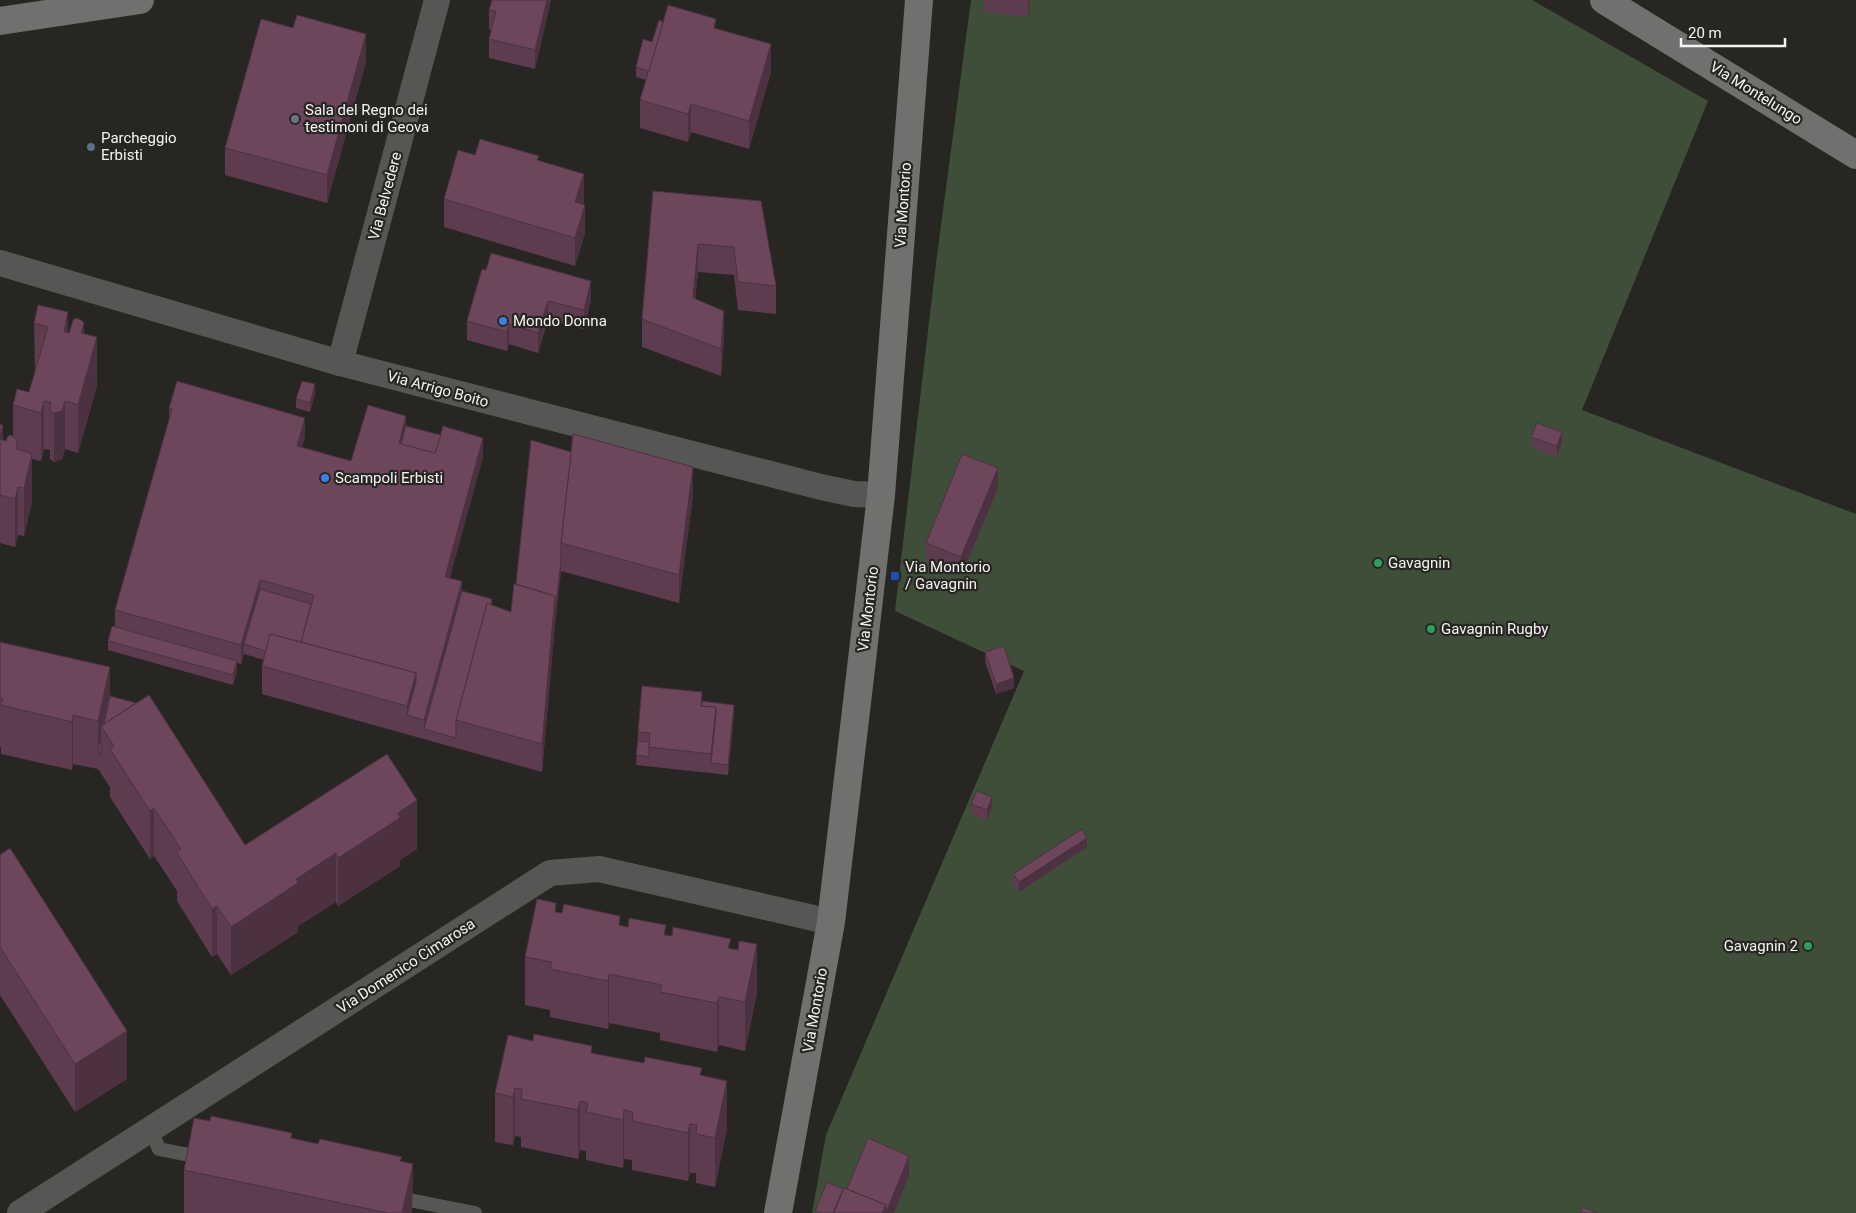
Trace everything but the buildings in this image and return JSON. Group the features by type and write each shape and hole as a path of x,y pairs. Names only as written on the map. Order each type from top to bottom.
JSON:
{"street":[{"path":"0,21 140,0"},
{"name":"Via Belvedere","path":"340,363 436,0"},
{"name":"Via Montorio","path":"778,1213 831,922 881,495 919,0"},
{"name":"Via Montelungo","path":"1604,0 1856,155"},
{"name":"Via Arrigo Boito","path":"0,263 340,363 820,488 854,494 881,495"},
{"name":"Via Domenico Cimarosa","path":"22,1212 550,873 599,869 831,922"}],"lane":[{"path":"150,1130 159,1149 217,1160"},
{"path":"380,1194 475,1213"}],"green space":[{"name":"Gavagnin","path":"971,0 1532,0 1708,101 1582,410 1856,514 1856,1213 812,1213 826,1135 1024,671 895,611 936,263"}],"place":[{"name":"Sala del Regno dei testimoni di Geova","path":"295,119"},
{"name":"Parcheggio Erbisti","path":"91,147"},
{"name":"Mondo Donna","path":"503,321"},
{"name":"Scampoli Erbisti","path":"325,478"},
{"name":"Gavagnin","path":"1378,563"},
{"name":"Via Montorio / Gavagnin","path":"895,576"},
{"name":"Gavagnin Rugby","path":"1431,629"},
{"name":"Gavagnin 2","path":"1808,946"}]}
